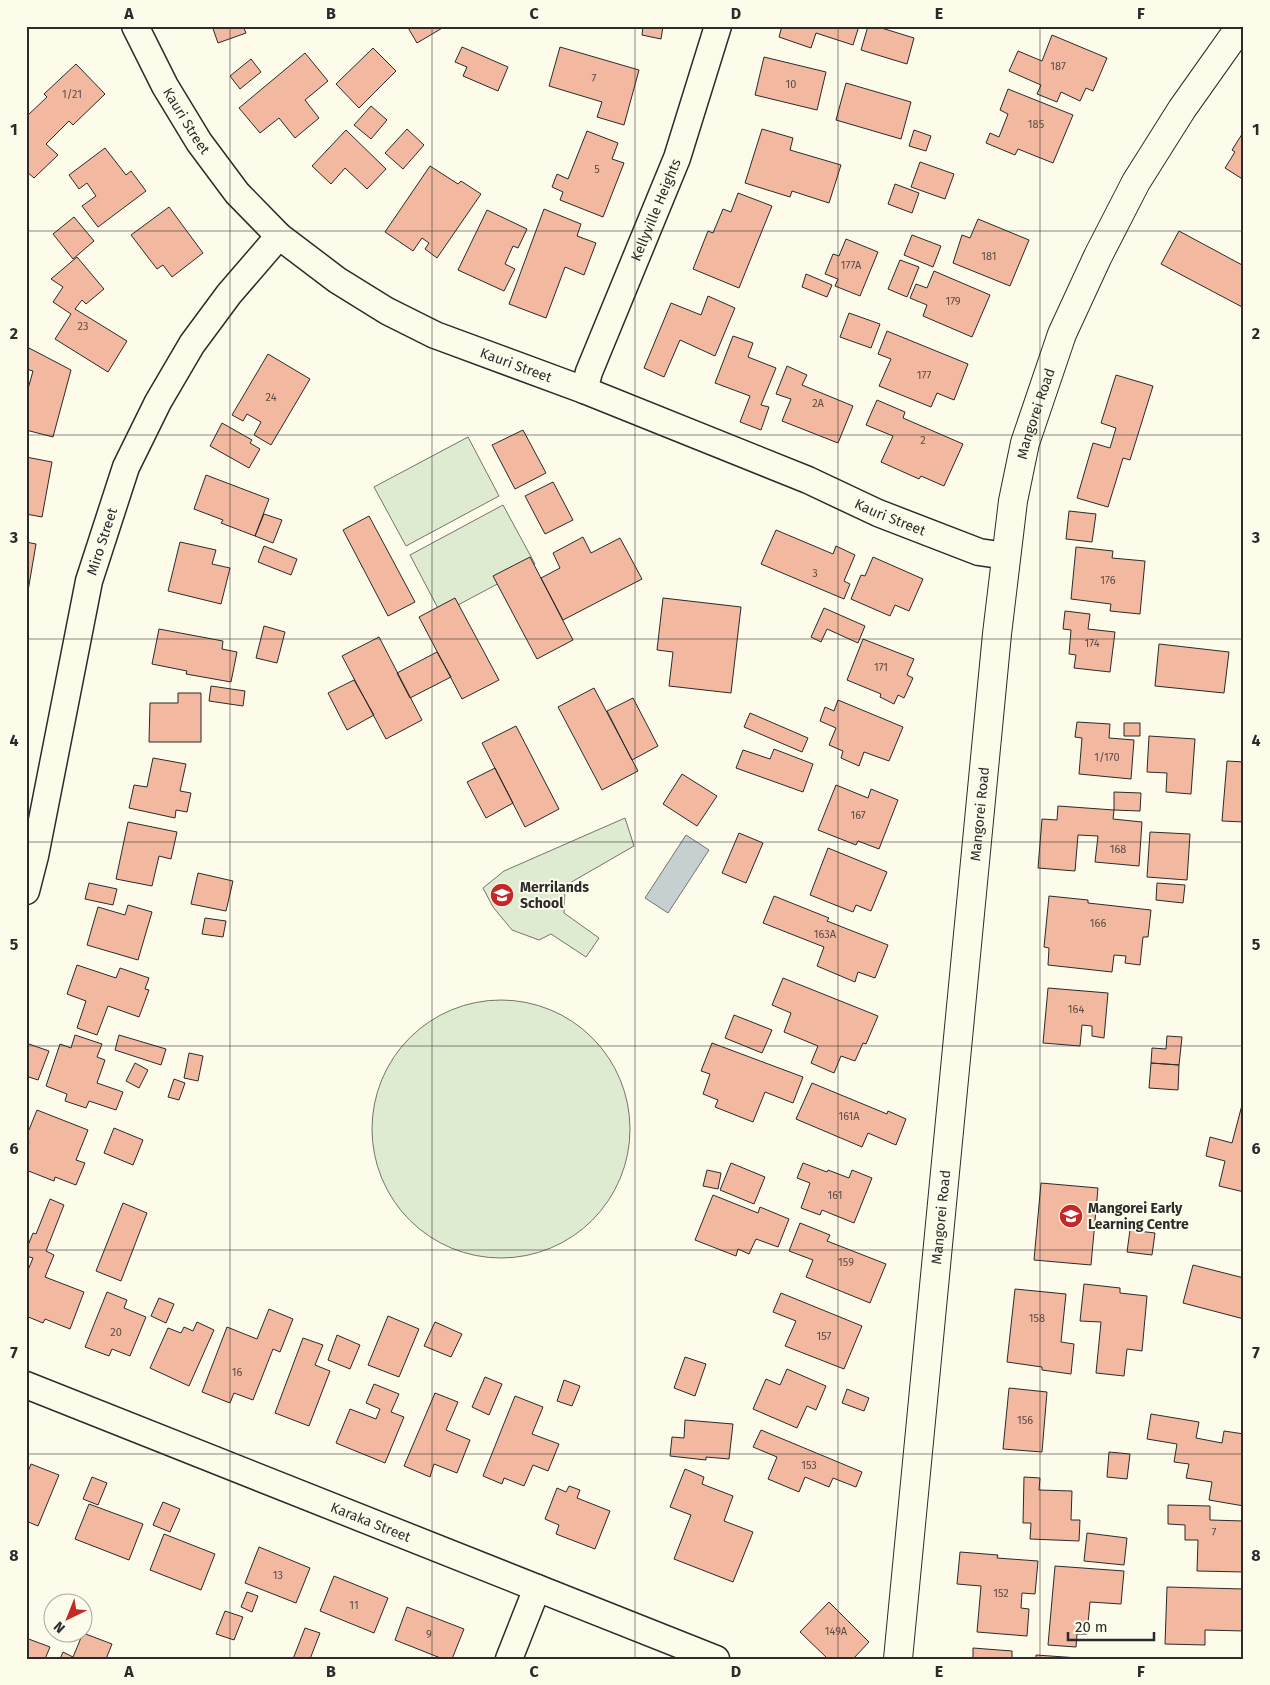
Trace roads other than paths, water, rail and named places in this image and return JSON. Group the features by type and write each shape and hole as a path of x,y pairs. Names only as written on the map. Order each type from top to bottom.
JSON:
{"main road":[{"name":"Mangorei Road","path":"898,1659 996,643 1013,501 1025,443 1062,334 1098,256 1136,182 1182,109 1242,26"}],"street":[{"name":"Kauri Street","path":"135,26 165,86 199,142 237,192 279,236 337,280 387,311 435,335 584,390 808,480 878,513 979,552 1006,556"},
{"name":"Kellyville Heights","path":"584,390 589,372 677,158 718,26"},
{"name":"Miro Street","path":"26,891 35,856 89,581 126,467 158,402 192,344 229,294 279,236"},
{"name":"Karaka Street","path":"26,1385 716,1659"},
{"path":"509,1659 537,1588"}],"place":[{"name":"Merrilands School","path":"502,895"},
{"name":"Mangorei Early Learning Centre","path":"1071,1216"}]}
